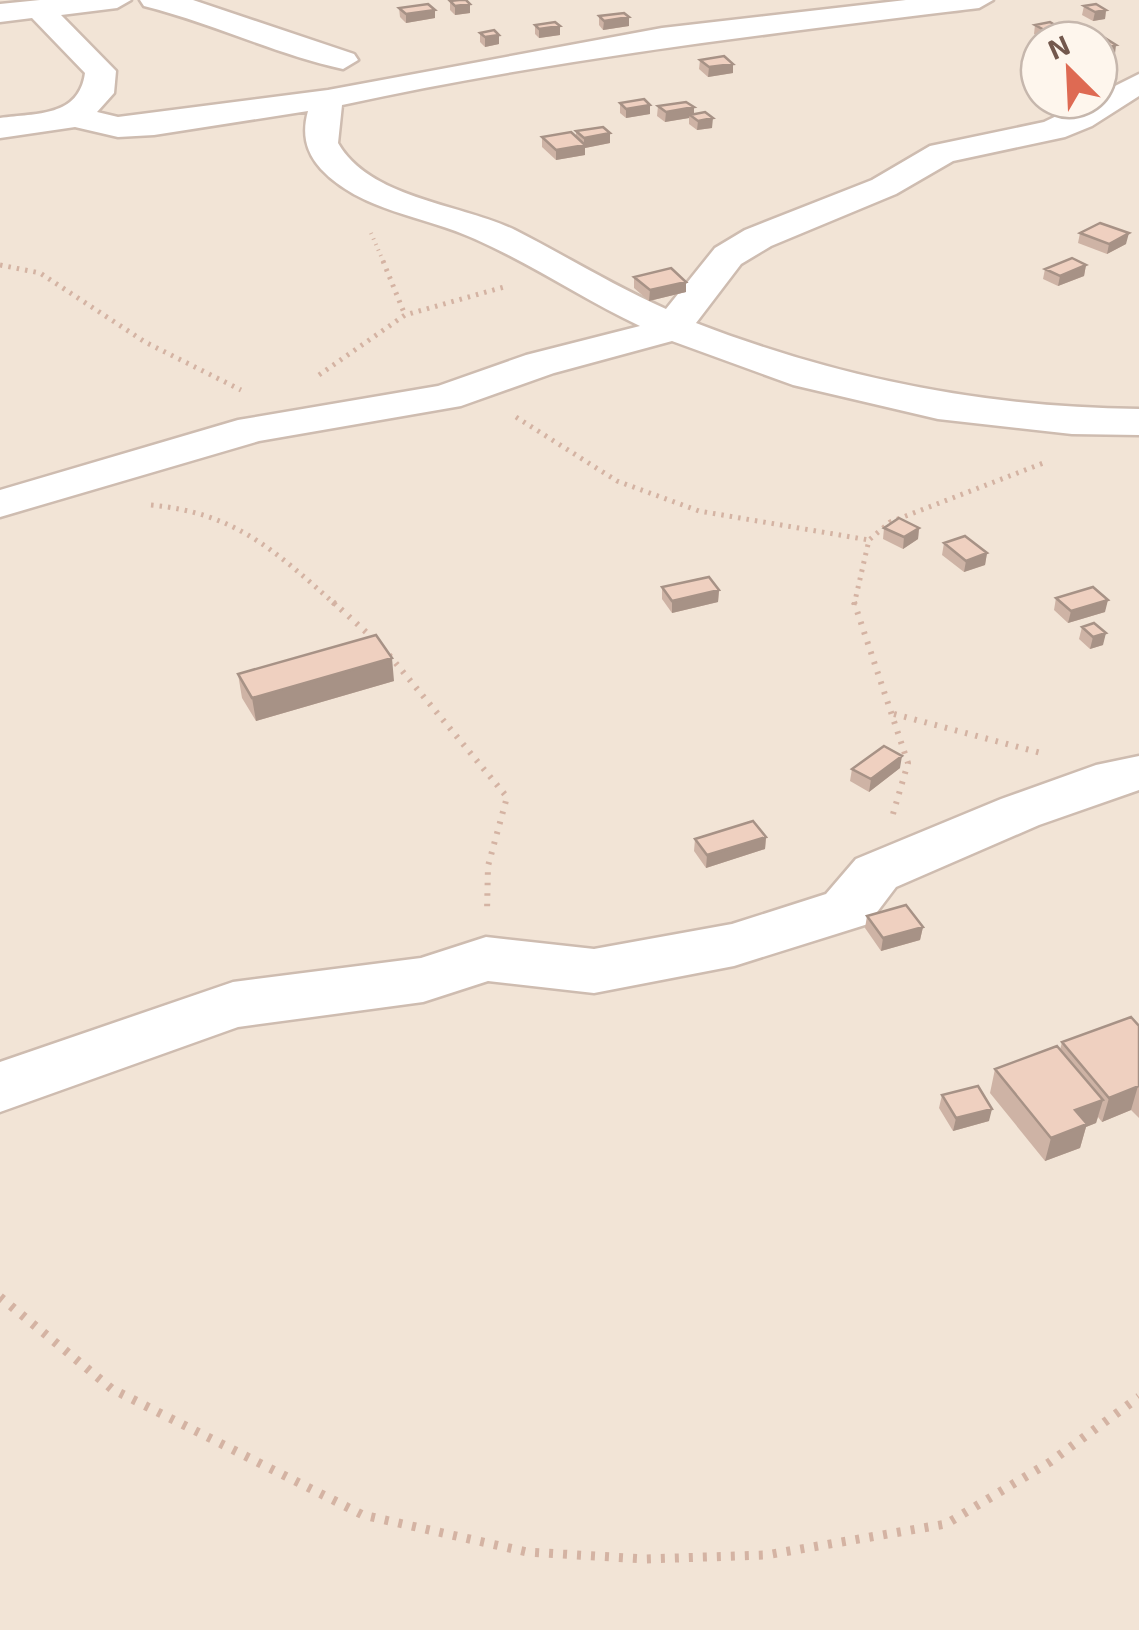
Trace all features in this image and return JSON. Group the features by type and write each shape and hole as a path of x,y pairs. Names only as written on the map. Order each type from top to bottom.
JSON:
{"street":[{"path":"0,14 117,0"},
{"path":"154,0 251,30 302,52 438,75"},
{"path":"0,128 75,118 135,127 328,99 438,75 564,58 687,33 979,0"},
{"path":"278,8 343,60"},
{"path":"39,9 101,71 98,93 75,118"},
{"path":"0,504 264,418 446,397 540,364 646,338 673,326 728,256 758,238 884,187 942,153 1053,130 1081,119 1139,84"},
{"path":"328,99 320,124 322,142 351,177 408,204 484,229 673,326 832,384 900,400 987,416 1071,423 1139,422"},
{"path":"0,1087 233,1005 423,980 486,960 594,971 734,945 847,908 876,874 1127,775"}],"path":[{"path":"351,177 405,315"},
{"path":"0,265 40,273 264,418 405,315 562,270"},
{"path":"446,397 510,414 617,482 699,511 869,540"},
{"path":"876,874 908,763 879,666 852,608 869,540 890,522 926,505 1047,462"},
{"path":"140,504 196,509 269,545 385,650 434,715 507,796 488,866 486,960"},
{"path":"893,714 1127,775"},
{"path":"0,1297 112,1389 363,1515 527,1552 646,1559 766,1556 946,1524 1050,1462 1139,1396"}],"shaded area":[{"path":"0,0 1139,0 1139,1630 0,1630"}],"building":[{"path":"466,0 470,4 455,6 450,1"},
{"path":"428,4 435,10 406,14 399,8"},
{"path":"1096,4 1106,10 1095,12 1084,6"},
{"path":"624,13 629,17 604,21 599,16"},
{"path":"555,22 560,26 539,29 535,25"},
{"path":"494,30 499,35 485,37 480,33"},
{"path":"724,56 733,64 709,67 700,60"},
{"path":"644,99 650,105 626,109 620,103"},
{"path":"686,102 694,107 666,112 658,106"},
{"path":"705,112 713,118 698,121 690,115"},
{"path":"603,127 610,133 584,138 576,131"},
{"path":"571,132 585,145 556,150 542,137"},
{"path":"1100,223 1129,233 1109,244 1080,233"},
{"path":"1072,258 1086,265 1060,276 1045,269"},
{"path":"671,268 686,282 650,290 634,277"},
{"path":"899,518 919,528 904,537 884,528"},
{"path":"965,536 987,553 966,561 944,543"},
{"path":"709,577 719,590 672,601 662,587"},
{"path":"1093,587 1108,600 1071,611 1056,598"},
{"path":"1094,623 1106,633 1093,637 1082,627"},
{"path":"376,635 392,658 252,698 238,674"},
{"path":"884,746 902,756 871,779 852,769"},
{"path":"753,821 766,837 707,855 695,839"},
{"path":"906,905 923,927 883,938 867,916"},
{"path":"1131,1017 1139,1026 1139,1086 1109,1098 1062,1042"},
{"path":"1057,1046 1103,1100 1075,1110 1087,1124 1051,1138 995,1069"},
{"path":"978,1086 992,1109 956,1118 942,1095"}]}
